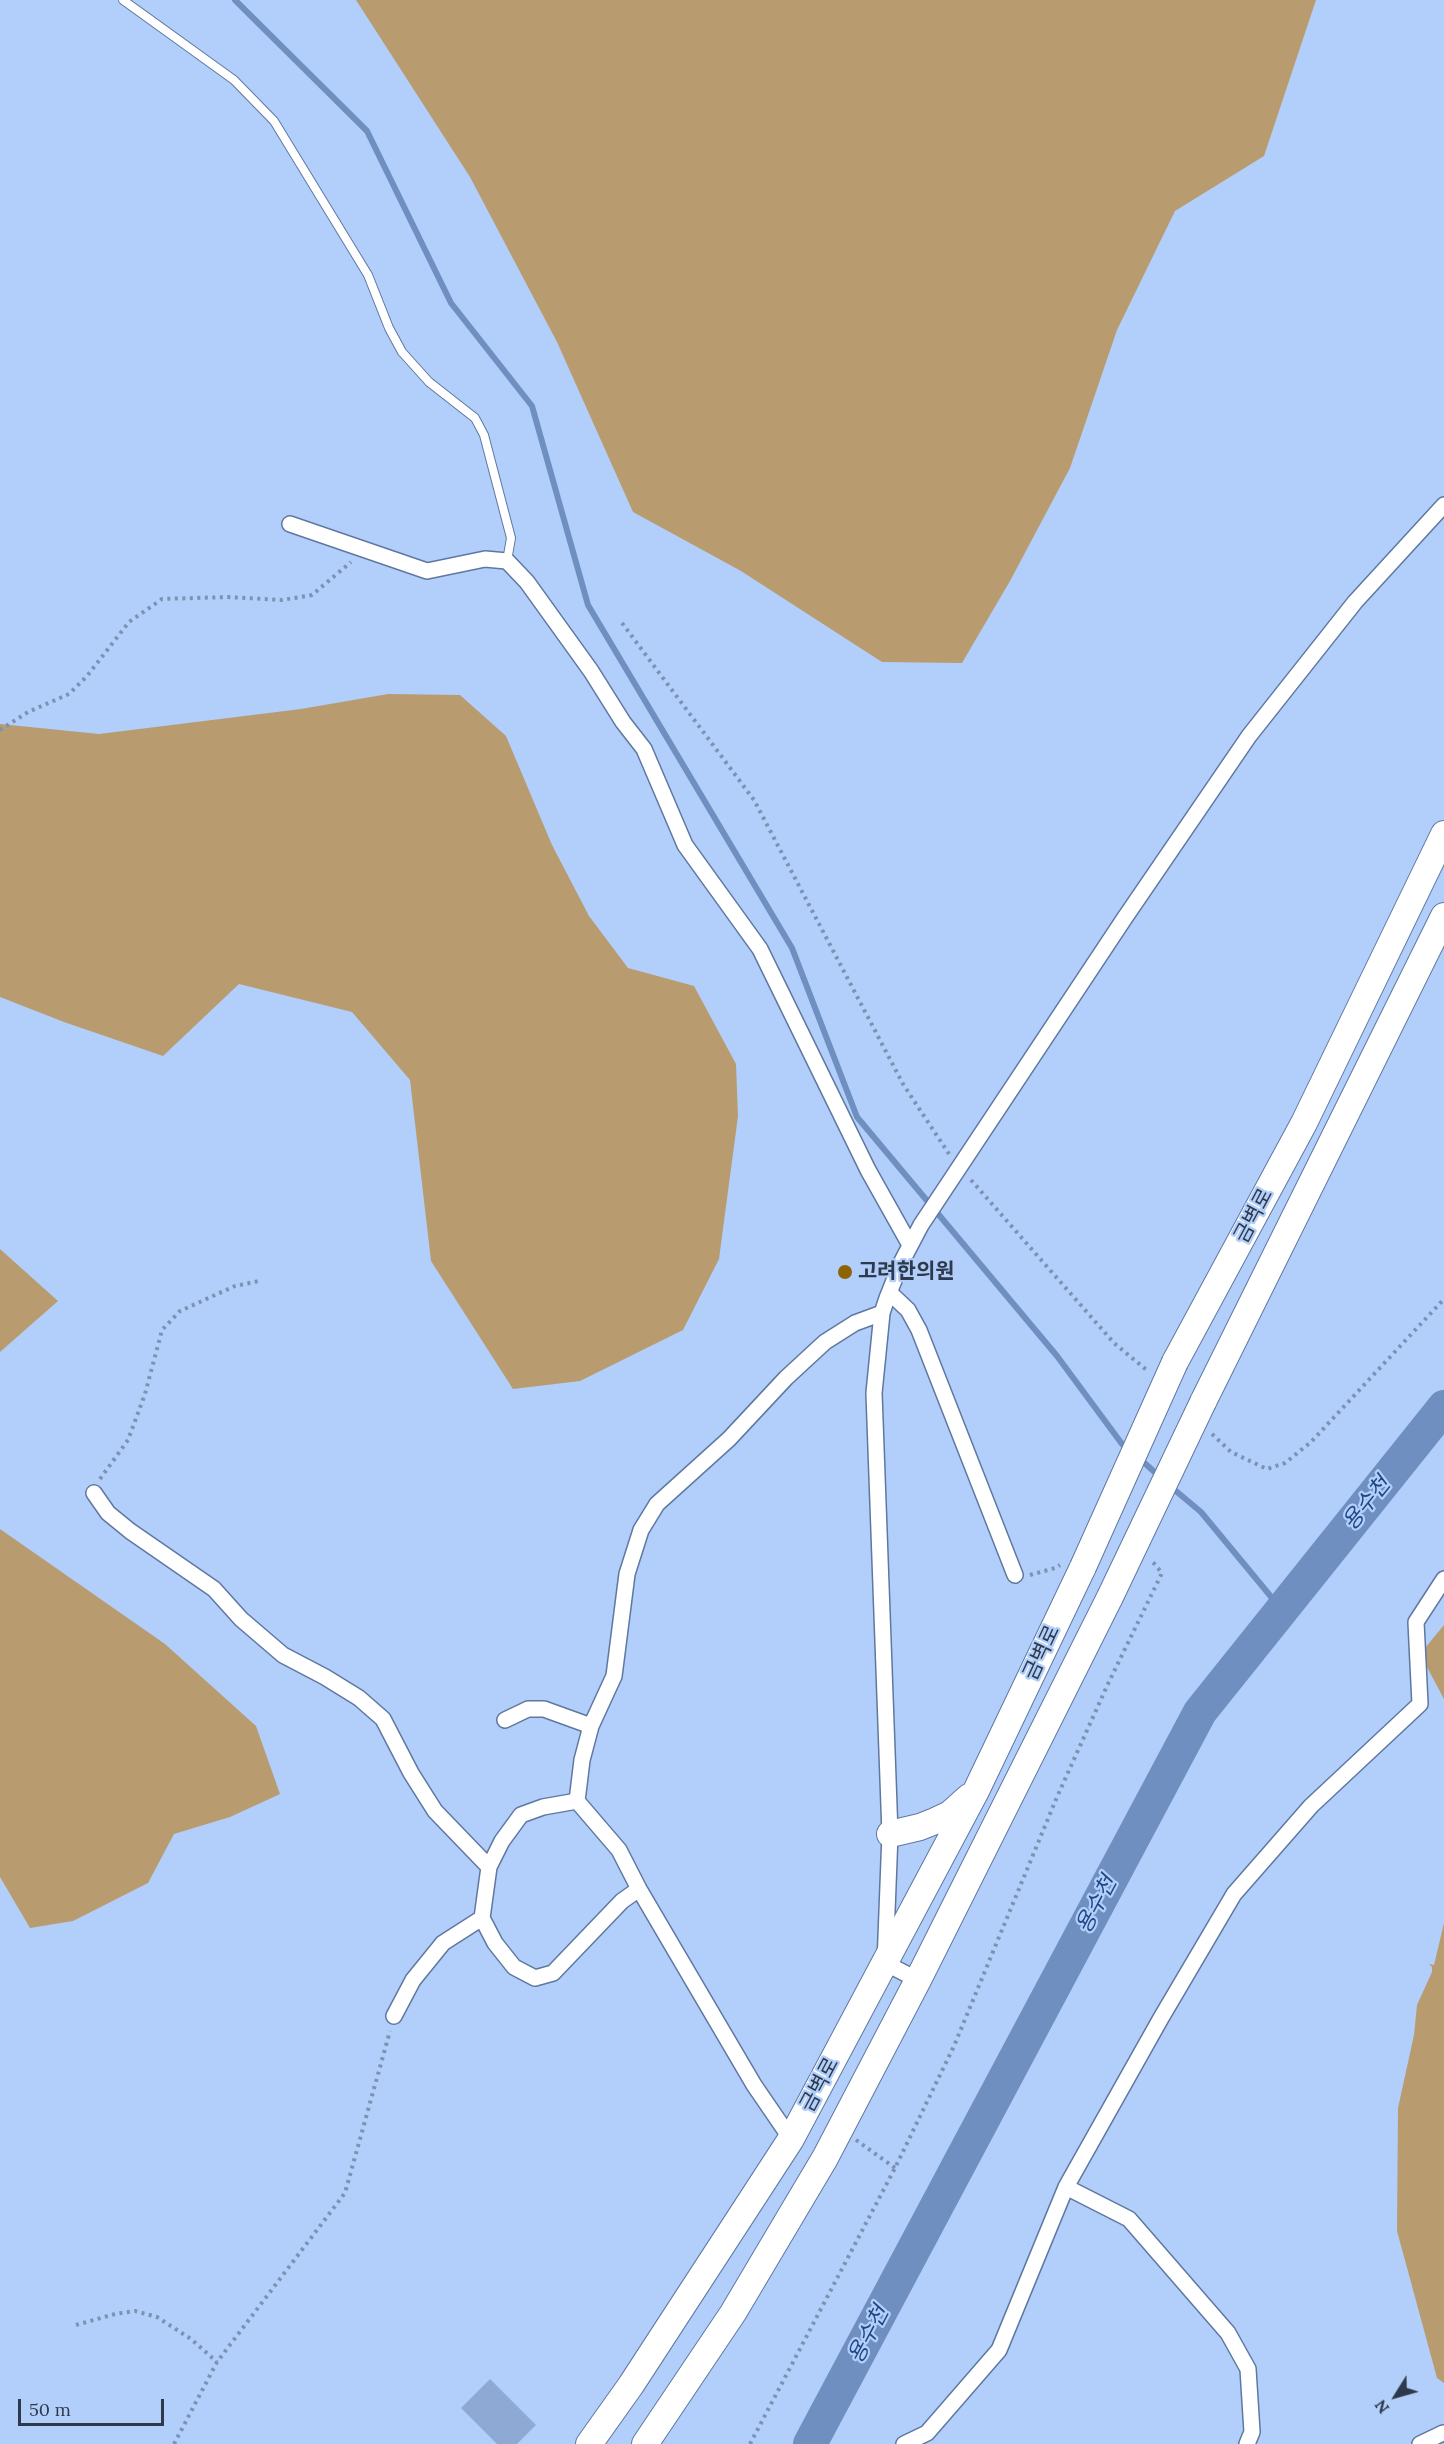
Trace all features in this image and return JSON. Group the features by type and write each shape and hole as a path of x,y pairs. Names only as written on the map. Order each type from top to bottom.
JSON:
{"highway":[{"name":"금벽로","path":"589,2444 631,2385 791,2139 885,1963 976,1791 1073,1565 1175,1362 1304,1123 1444,834"},
{"name":"금벽로","path":"645,2444 733,2313 819,2168 918,1980 1110,1597 1203,1402 1444,916"},
{"path":"890,1834 920,1827 950,1814 976,1791"}],"street":[{"path":"918,1980 885,1963 890,1834 874,1393 882,1313 910,1245 921,1225 1249,736 1355,603 1444,505"},
{"path":"290,524 427,571 485,559 507,561 527,582 644,749 685,845 760,949 868,1170 910,1245"},
{"path":"890,1293 908,1310 919,1330 1015,1575"},
{"path":"791,2139 754,2085 639,1889 620,1850 577,1801 582,1760 591,1726 614,1676 627,1574 641,1530 657,1504 729,1439 786,1378 825,1342 855,1323 882,1313"},
{"path":"94,1493 108,1513 130,1531 214,1589 241,1619 283,1655 359,1698 382,1719 411,1773 435,1811 489,1867"},
{"path":"904,2444 927,2433 999,2350 1066,2187 1234,1894 1311,1806 1420,1704 1416,1622 1444,1579"},
{"path":"505,1720 528,1709 544,1709 591,1726"},
{"path":"577,1801 543,1807 521,1815 502,1841 489,1867 482,1918 495,1943 514,1967 535,1978 553,1973 622,1901 639,1889"},
{"path":"394,2016 413,1980 443,1943 482,1918"},
{"path":"1066,2187 1129,2219 1228,2333 1248,2369 1252,2432 1247,2444"},
{"path":"1420,2444 1443,2433"}],"lane":[{"path":"123,0 234,80 274,121 369,275 389,328 402,352 429,382 475,418 484,435 511,538 507,561"}],"path":[{"path":"0,730 27,712 69,694 87,676 129,622 162,599 228,597 282,600 312,595 346,567 362,550"},
{"path":"94,1493 102,1474 128,1440 145,1394 162,1330 180,1311 235,1286 259,1281"},
{"path":"750,2444 895,2168 954,2046 1057,1797 1102,1696 1162,1573 1147,1556"},
{"path":"1015,1575 1029,1575 1073,1565"},
{"path":"174,2444 217,2362 345,2193 394,2016"},
{"path":"853,2138 895,2168"},
{"path":"76,2325 135,2311 157,2317 190,2339 217,2362"}],"shaded area":[{"path":"356,0 1316,0 1264,156 1175,211 1117,330 1070,468 1010,581 962,663 882,662 741,571 633,512 557,342 470,177"},
{"path":"388,694 460,695 506,736 552,845 589,916 628,968 694,986 736,1064 738,1116 719,1259 683,1330 580,1381 513,1389 431,1261 410,1080 352,1012 239,984 163,1056 0,997 0,724 99,734 301,709"},
{"path":"0,1249 58,1301 0,1352"},
{"path":"0,1529 165,1644 256,1726 280,1794 230,1817 174,1834 148,1883 73,1921 30,1928 0,1877"},
{"path":"1444,1625 1444,1699 1420,1654"},
{"path":"1444,1923 1444,2383 1437,2378 1397,2231 1398,2108 1414,2035 1417,2005 1432,1972 1429,1964 1434,1965"}],"building":[{"path":"490,2379 536,2425 517,2444 497,2444 461,2408"}],"waterway":[{"path":"235,0 367,131 451,303 532,406 588,605 792,948 857,1117 1057,1356 1122,1444 1129,1450"},
{"name":"용수천","path":"810,2444 1200,1712 1444,1407"},
{"path":"1139,1458 1160,1477"},
{"path":"1170,1486 1201,1512 1282,1610"}],"place":[{"name":"고려한의원","path":"845,1272"}]}
